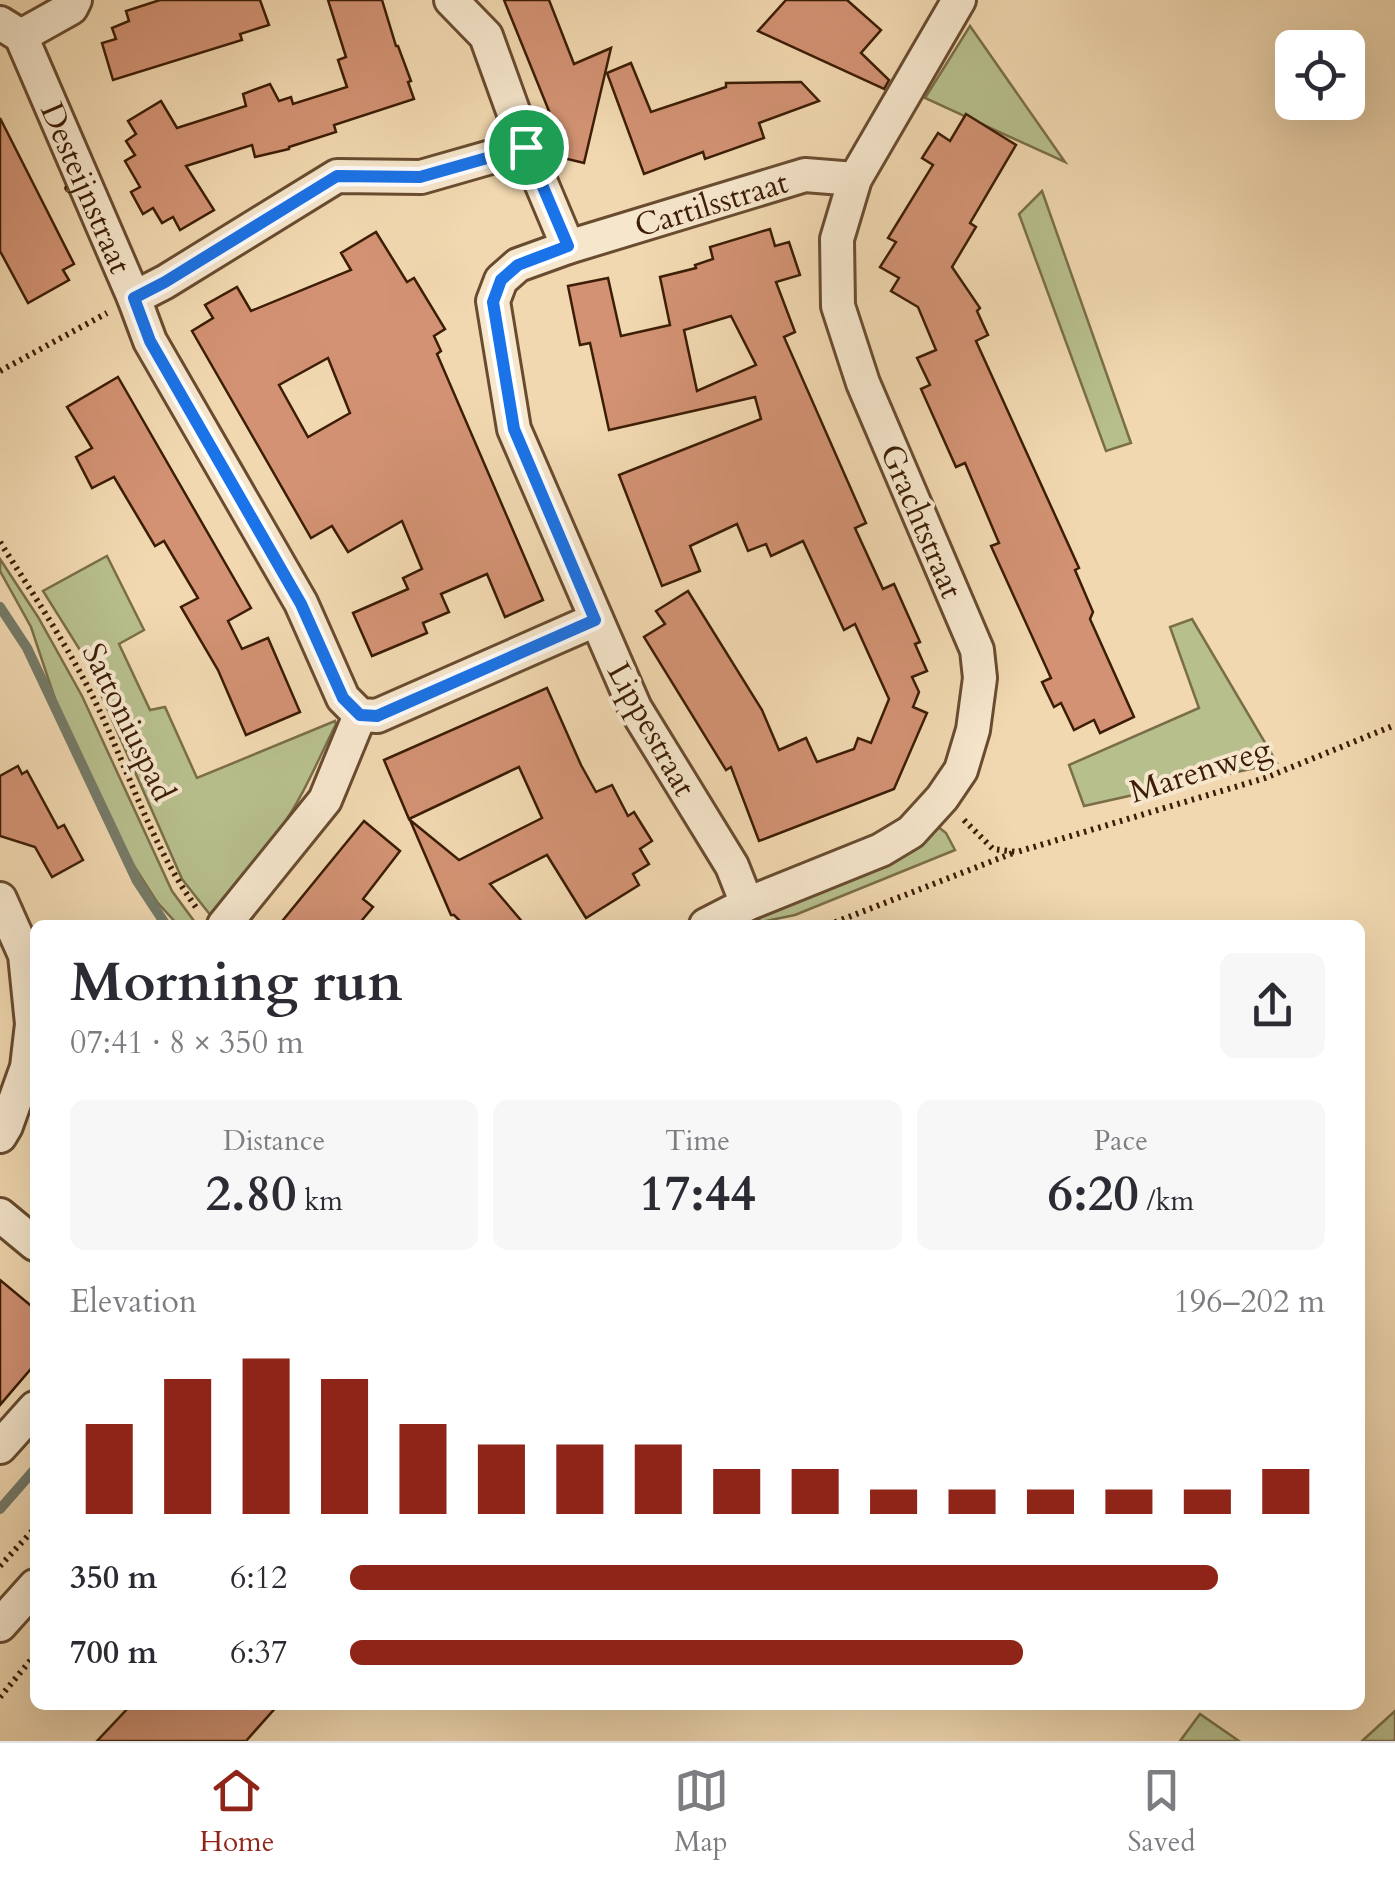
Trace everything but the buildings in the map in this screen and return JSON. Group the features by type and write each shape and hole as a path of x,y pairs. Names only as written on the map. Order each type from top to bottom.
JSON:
{"street":[{"path":"10,30 71,8 74,0"},
{"path":"451,0 486,36 526,147 568,246"},
{"name":"Grachtstraat","path":"716,920 880,850 912,832 960,770 973,730 980,678 977,650 863,383 838,306 836,239 856,179 957,1"},
{"name":"Desteijnstraat","path":"10,30 134,298 150,341 301,604 343,698 360,715"},
{"path":"134,298 337,176 420,177 526,147"},
{"name":"Cartilsstraat","path":"568,246 804,176 856,179"},
{"name":"Lippestraat","path":"568,246 518,265 501,280 493,302 514,429 634,708 732,866 747,904"},
{"path":"213,920 325,800 360,715 377,716 595,620"},
{"path":"0,899 25,955 30,1004"},
{"path":"0,1136 27,1067 30,1041"},
{"path":"0,1215 30,1240"},
{"path":"0,1447 30,1414"},
{"path":"0,1624 30,1591"}],"path":[{"path":"0,371 134,298"},
{"name":"Sattoniuspad","path":"0,542 100,712 186,894 213,920"},
{"name":"Marenweg","path":"841,920 1017,852 1265,778 1395,726"},
{"path":"942,798 993,848 1017,852"},
{"path":"0,1566 30,1533"},
{"path":"0,1697 30,1660"}],"green space":[{"path":"970,26 1065,162 925,98"},
{"path":"1042,191 1131,443 1106,451 1019,214"},
{"path":"107,556 144,630 119,644 150,710 165,707 197,778 335,721 336,724 288,817 211,916 182,879 85,658 43,591"},
{"path":"0,559 82,696 172,891 193,920 173,920 157,902 104,819 59,711 31,627 0,571"},
{"path":"1192,619 1277,763 1084,806 1069,765 1199,708 1170,627"},
{"path":"937,826 955,850 795,915 760,920 755,914"},
{"path":"1395,1711 1395,1741 1362,1741"},
{"path":"1200,1714 1239,1741 1180,1741"}],"waterway":[{"path":"0,607 27,648 137,881 163,920"},
{"path":"0,1509 30,1475"}],"route":[{"path":"526,147 568,246 518,265 501,280 493,302 514,429 595,620 377,716 360,715 343,698 301,604 150,341 134,298 337,176 420,177 526,147"}]}
